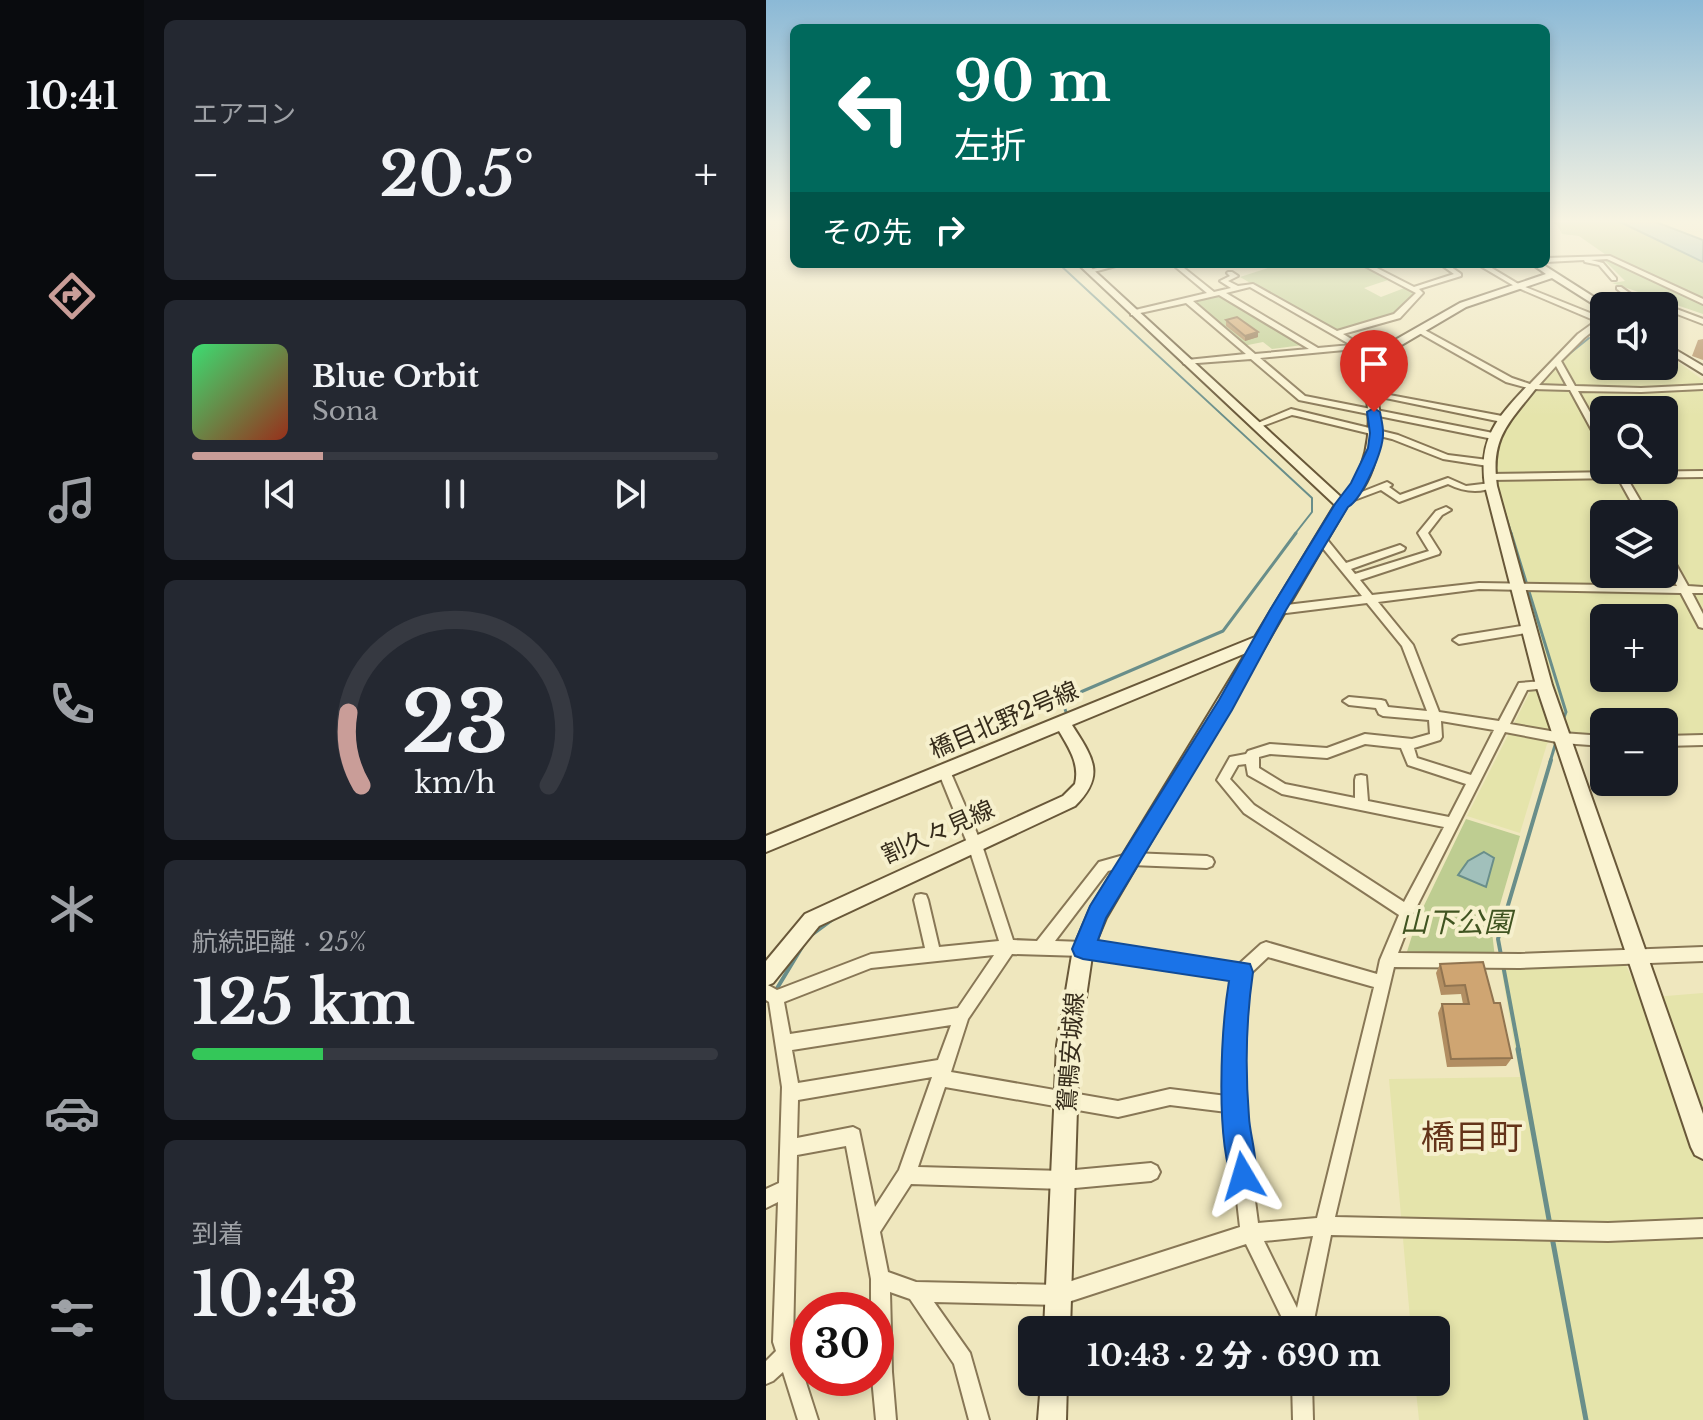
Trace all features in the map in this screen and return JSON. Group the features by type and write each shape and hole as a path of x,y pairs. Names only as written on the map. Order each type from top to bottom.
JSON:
{"street":[{"path":"1104,285 1346,502 1385,486 1399,499 1448,481 1465,489 1490,475"},
{"path":"1205,285 1316,351"},
{"path":"1231,285 1236,288"},
{"path":"1134,313 1250,285"},
{"path":"1251,285 1360,347"},
{"path":"1338,333 1397,316 1420,293 1406,285"},
{"path":"1413,289 1425,285"},
{"path":"1668,285 1703,302"},
{"path":"1187,362 1360,347 1378,351 1477,299 1518,286 1590,314"},
{"path":"1619,288 1624,292"},
{"path":"1187,300 1302,398 1493,436"},
{"path":"1678,312 1703,322"},
{"path":"1418,330 1509,380 1532,387 1703,387"},
{"path":"1590,330 1502,419 1493,436 1490,475 1544,685 1703,1147"},
{"name":"鴛鴨安城線","path":"1058,1316 1068,1045 1083,949 1098,913 1226,705 1278,610 1346,502 1375,448 1377,433 1368,368 1371,358 1378,351"},
{"path":"1678,355 1703,371"},
{"path":"1557,360 1590,420"},
{"path":"1371,393 1502,419"},
{"path":"1257,425 1291,412 1377,433 1490,475 1590,473"},
{"path":"1678,473 1703,474"},
{"path":"1354,578 1435,552 1423,533 1439,513 1446,510"},
{"path":"1321,539 1407,645 1435,716 1436,737 1406,743 1365,739 1327,753 1270,749 1252,754 1253,771 1282,789 1453,823"},
{"path":"1345,567 1400,548"},
{"path":"1678,577 1703,624"},
{"path":"1278,610 1479,586 1703,590"},
{"path":"1459,640 1528,629"},
{"name":"橋目北野2号線","path":"766,844 1261,641"},
{"path":"1303,1316 1388,960 1407,912 1523,686 1544,685"},
{"path":"1349,701 1381,704 1383,711 1478,720 1562,739 1590,740"},
{"name":"割久々見線","path":"766,976 812,920 1069,801 1083,787 1085,769 1076,745 1061,721"},
{"path":"1678,741 1703,740"},
{"path":"1406,743 1412,761 1474,781"},
{"path":"1253,758 1234,761 1223,780 1249,809 1407,912"},
{"path":"944,771 975,845 1008,947"},
{"path":"1361,780 1362,805"},
{"path":"1041,948 1104,866 1131,859 1207,862"},
{"path":"921,900 934,956"},
{"path":"871,1230 906,1175 962,1015 1008,947"},
{"path":"808,1420 783,1342 790,1093 783,1043 771,994 871,961 1008,947 1083,949 1242,972"},
{"path":"1293,1316 1250,1233 1236,1105 1234,1024 1242,972 1266,949 1381,982"},
{"path":"1388,960 1520,961 1703,954"},
{"path":"783,1043 962,1015"},
{"path":"790,1093 943,1072 1118,1109 1170,1097 1236,1105"},
{"path":"788,1148 853,1136 880,1279 886,1420"},
{"path":"906,1175 1064,1180 1151,1172"},
{"path":"766,1199 787,1188"},
{"path":"880,1279 916,1292 1059,1295 1250,1233 1324,1226 1608,1232 1703,1228"},
{"path":"916,1292 963,1360 979,1420"},
{"path":"766,1374 788,1354"},
{"path":"1052,1420 1053,1396"},
{"path":"1302,1396 1303,1420"}],"shaded area":[{"path":"1589,338 1590,380 1678,380 1678,362 1703,380 1703,737 1678,737 1678,708 1590,708 1590,737 1557,735 1547,744 1520,833 1467,816 1533,686 1554,685 1490,468 1501,430 1544,377"},
{"path":"1624,961 1641,998 1703,993 1703,1420 1419,1420 1416,1396 1450,1396 1450,1316 1410,1316 1389,1079 1520,1077 1500,962"}],"green space":[{"path":"1254,285 1372,285 1364,288 1381,297 1407,287 1418,293 1395,315 1335,332"},
{"path":"1619,285 1703,285 1703,314 1678,305 1678,292 1638,292"},
{"path":"1218,293 1303,345 1272,349 1263,342 1243,346 1189,301"},
{"name":"山下公園","path":"1466,819 1520,836 1492,932 1495,958 1404,961 1417,920"}],"water":[{"path":"1484,852 1494,858 1486,887 1458,875 1468,861"}],"building":[{"path":"1237,317 1258,332 1245,336 1226,320"},
{"path":"1483,962 1494,1003 1500,1003 1512,1058 1451,1059 1442,1004 1469,1004 1465,985 1445,986 1440,964"}],"waterway":[{"path":"1082,285 1312,498 1312,512 1294,535"},
{"path":"1558,363 1589,338"},
{"path":"1500,497 1512,535"},
{"path":"1067,715 1062,700 1223,631 1296,533"},
{"path":"1511,533 1566,712 1563,720"},
{"path":"1550,762 1556,742"},
{"path":"1501,955 1498,939 1551,760"},
{"path":"810,936 833,919"},
{"path":"776,990 805,942"},
{"path":"1503,965 1519,1051"},
{"path":"1518,1049 1550,1225"},
{"path":"1552,1237 1586,1420"}],"district":[{"name":"橋目町","path":"1472,1137"}],"route":[{"path":"1243,1176 1236,1118 1234,1024 1236,993 1242,972 1083,949 1098,913 1226,705 1278,610 1342,504 1358,483 1375,448 1377,433 1374,412"}]}
